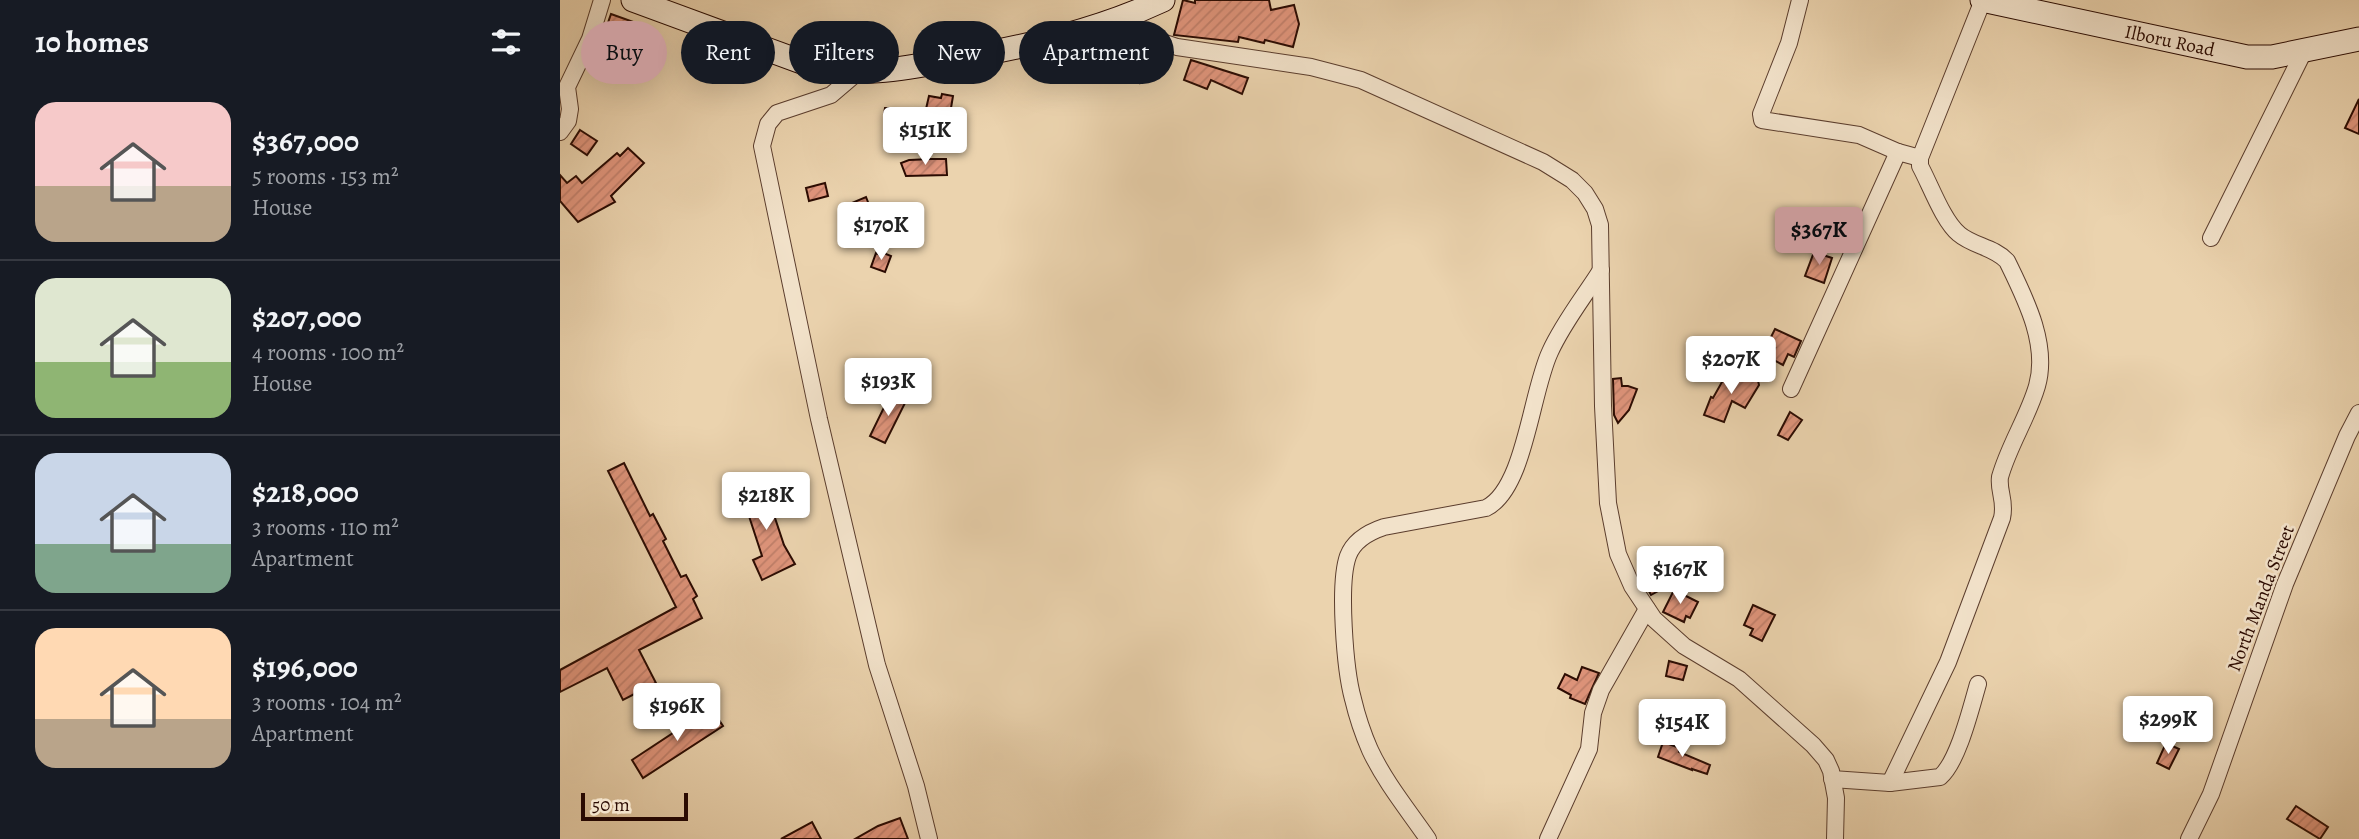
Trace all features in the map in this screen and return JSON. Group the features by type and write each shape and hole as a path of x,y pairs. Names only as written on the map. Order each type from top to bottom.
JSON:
{"street":[{"path":"560,132 568,121 570,109 567,87 590,38 602,0"},
{"path":"633,0 789,57"},
{"path":"1111,21 1163,0"},
{"path":"1800,0 1789,43 1761,118 1765,122 1859,135 1898,152 1920,158"},
{"path":"1890,783 1948,663 2002,518 2005,503 1999,486 2000,477 2037,385 2040,362 2037,333 2007,261 2001,254 1967,240 1956,232 1920,166 1920,158 1982,0"},
{"name":"Ilboru Road","path":"1982,0 2247,57 2272,57 2359,39"},
{"path":"1174,44 1195,51 1338,72 1361,80 1544,162 1572,180 1585,193 1601,225 1603,406 1608,502 1618,554 1632,586 1654,619 1684,646 1739,679 1813,745 1826,760 1836,798 1835,839"},
{"path":"899,68 932,64 1019,47"},
{"path":"2211,238 2304,51"},
{"path":"844,84 831,95 777,113 768,124 762,146 819,419 877,665 916,786 929,839"},
{"path":"1791,390 1898,152"},
{"path":"1429,839 1381,772 1352,697 1343,603 1349,555 1368,533 1384,527 1486,508 1501,497 1510,483 1549,354 1601,269"},
{"name":"North Manda Street","path":"2189,839 2211,794 2285,583 2359,413"},
{"path":"1548,839 1589,750 1597,698 1647,609"},
{"path":"1832,779 1890,783 1933,779 1945,772 1965,725 1978,684"}],"building":[{"path":"1183,0 1195,3 1195,0 1269,0 1271,10 1294,5 1299,24 1293,47 1239,37 1238,42 1174,35"},
{"path":"611,14 631,21 609,21"},
{"path":"1191,60 1248,78 1242,94 1211,80 1207,89 1184,80"},
{"path":"942,94 953,96 948,126 916,120 915,130 889,129 889,115 884,114 885,108 926,109 929,96 941,98"},
{"path":"2359,99 2359,134 2345,128"},
{"path":"580,130 597,141 587,155 571,144"},
{"path":"628,148 644,163 611,196 615,202 578,222 560,201 560,175 567,183 576,176 582,183 617,153 620,156"},
{"path":"946,159 947,175 906,176 901,163 909,160"},
{"path":"825,183 828,196 809,201 806,188"},
{"path":"866,197 873,215 848,225 840,208"},
{"path":"881,252 891,256 885,272 871,267 876,253 880,255"},
{"path":"1814,252 1832,258 1824,283 1805,276"},
{"path":"1775,329 1801,341 1794,357 1788,354 1783,365 1770,358 1775,348 1767,345"},
{"path":"1727,373 1742,381 1757,376 1759,385 1745,408 1732,401 1724,422 1704,415 1711,397 1713,398"},
{"path":"1621,378 1622,386 1637,389 1629,410 1618,423 1614,415 1613,379"},
{"path":"891,393 906,401 885,443 870,436"},
{"path":"1790,412 1802,420 1788,440 1778,435"},
{"path":"624,463 650,516 653,514 666,539 663,541 681,577 686,575 697,596 693,599 702,618 639,650 656,683 623,700 607,668 560,692 560,670 676,607 608,471"},
{"path":"775,484 779,497 769,500 784,545 795,564 762,580 753,560 762,556 747,510 742,512 737,497"},
{"path":"1679,565 1685,576 1651,595 1645,584"},
{"path":"1674,590 1698,602 1690,618 1686,616 1684,622 1663,612"},
{"path":"1753,605 1775,615 1762,641 1750,635 1753,629 1744,625"},
{"path":"1669,661 1687,666 1683,680 1666,676"},
{"path":"1582,667 1599,673 1585,704 1570,698 1571,695 1558,688 1565,674 1577,680"},
{"path":"711,708 723,726 643,778 632,760"},
{"path":"1663,742 1710,765 1707,774 1658,757"},
{"path":"2166,743 2179,749 2169,769 2157,763"},
{"path":"2296,806 2328,827 2320,839 2287,819"},
{"path":"900,818 908,839 855,839 878,826"},
{"path":"812,822 821,839 781,839"}]}
